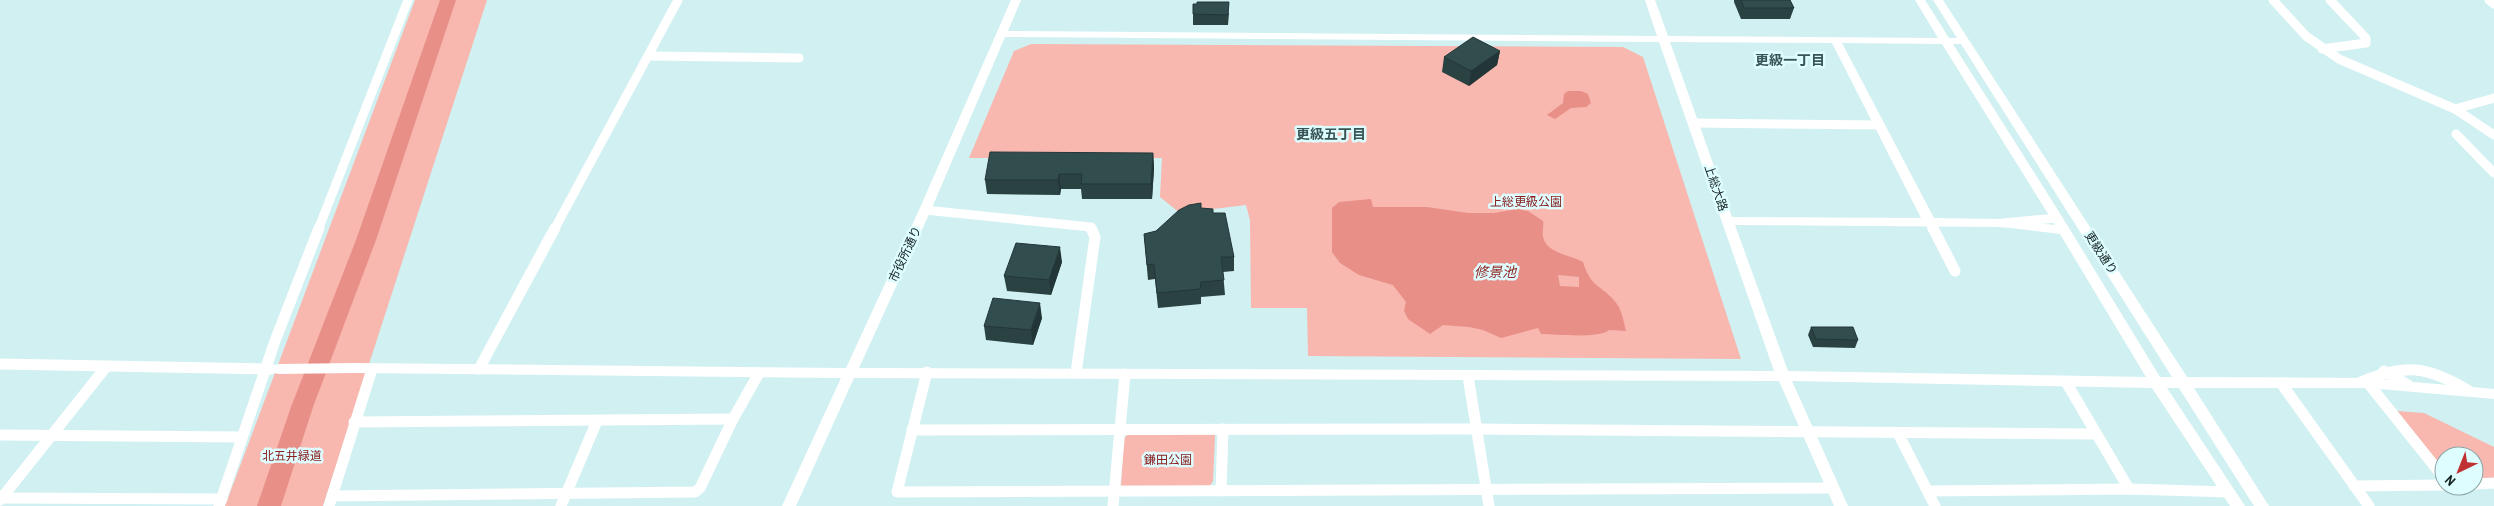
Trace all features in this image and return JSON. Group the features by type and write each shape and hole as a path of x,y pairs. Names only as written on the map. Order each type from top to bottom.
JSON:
{"street":[{"path":"0,499 221,502 242,437 273,369 274,341 408,0"},
{"path":"479,369 678,0"},
{"name":"市役所通り","path":"789,506 925,210 1016,0"},
{"name":"上総大路","path":"1650,0 1783,376 1841,506"},
{"name":"更級通り","path":"1920,0 2057,218 2156,382 2238,506"},
{"name":"更級通り","path":"1938,0 2262,506"},
{"path":"2273,0 2306,36 2322,49 2339,59 2455,109 2494,135"},
{"path":"2322,49 2366,44 2366,38 2330,0"},
{"path":"2489,0 2494,4"},
{"path":"1001,34 1964,41"},
{"path":"1836,41 1955,271"},
{"path":"648,56 799,58"},
{"path":"2455,109 2494,98"},
{"path":"1693,123 1879,125"},
{"path":"2456,134 2494,173"},
{"path":"925,210 1090,227 1095,237 1076,373"},
{"path":"1728,221 1930,224 2002,223 2057,218"},
{"path":"2002,223 2064,230"},
{"path":"0,364 273,369 479,369 759,373 1783,376 2066,382 2364,383 2408,385 2494,394"},
{"path":"0,499 106,367"},
{"path":"2396,368 2408,385"},
{"path":"2364,383 2384,371 2396,368 2418,368 2446,376 2469,391"},
{"path":"372,369 331,501 446,493 695,492 700,488 733,419 759,373"},
{"path":"2384,371 2408,385"},
{"path":"927,372 896,492 1833,488"},
{"path":"1113,506 1125,374"},
{"path":"1468,376 1489,506"},
{"path":"2066,382 2129,489"},
{"path":"2282,383 2369,506"},
{"path":"2364,383 2434,466"},
{"path":"354,422 733,419"},
{"path":"561,506 597,420"},
{"path":"912,430 1120,428 1476,429 2096,434"},
{"path":"1221,491 1223,429"},
{"path":"1898,433 1935,506"},
{"path":"0,435 242,437"},
{"path":"2354,486 2434,484"},
{"path":"1928,491 2129,489 2229,492"}],"green space":[{"name":"北五井緑道","path":"415,0 487,0 323,506 225,506"},
{"name":"上総更級公園","path":"1031,44 1623,47 1643,57 1741,359 1308,356 1307,308 1251,308 1250,220 1246,205 1180,213 1160,197 1162,158 969,158 1014,51"},
{"path":"2397,411 2424,413 2494,447 2494,483 2484,484 2484,446 2434,446 2434,463"},
{"name":"鎌田公園","path":"1131,432 1212,433 1215,435 1213,481 1209,487 1124,488 1121,485 1124,438"}],"water":[{"path":"1568,91 1581,91 1588,94 1591,103 1586,107 1571,108 1555,119 1547,115 1563,103 1564,94"},
{"name":"修景池","path":"1371,199 1373,207 1427,207 1468,213 1494,213 1517,209 1528,211 1543,221 1543,237 1549,247 1554,251 1583,262 1586,271 1594,282 1617,304 1622,314 1626,331 1609,330 1596,334 1566,335 1541,334 1538,328 1501,338 1483,330 1443,325 1430,334 1408,319 1404,311 1406,302 1393,285 1359,275 1340,263 1332,252 1332,208 1339,202","holes":["1558,275 1579,277 1579,287 1560,286"]}],"building":[{"path":"1741,0 1790,0 1794,8 1744,8"},
{"path":"1197,2 1229,2 1228,15 1193,14 1193,4 1197,4"},
{"path":"1473,37 1500,51 1471,71 1444,57"},
{"path":"990,152 1153,153 1151,184 1081,184 1082,174 1059,174 1058,180 985,180"},
{"path":"1201,203 1201,208 1213,209 1213,213 1225,213 1234,257 1221,257 1224,280 1201,282 1200,289 1157,293 1154,264 1147,265 1144,234 1156,231 1179,210 1189,205"},
{"path":"1016,243 1060,247 1049,280 1004,276"},
{"path":"993,298 1040,303 1031,330 984,326"},
{"path":"1811,327 1853,327 1858,340 1816,339"}],"waterway":[{"path":"269,506 302,407 366,240 448,0"}],"district":[{"name":"更級一丁目","path":"1790,60"},
{"name":"更級五丁目","path":"1331,134"}]}
